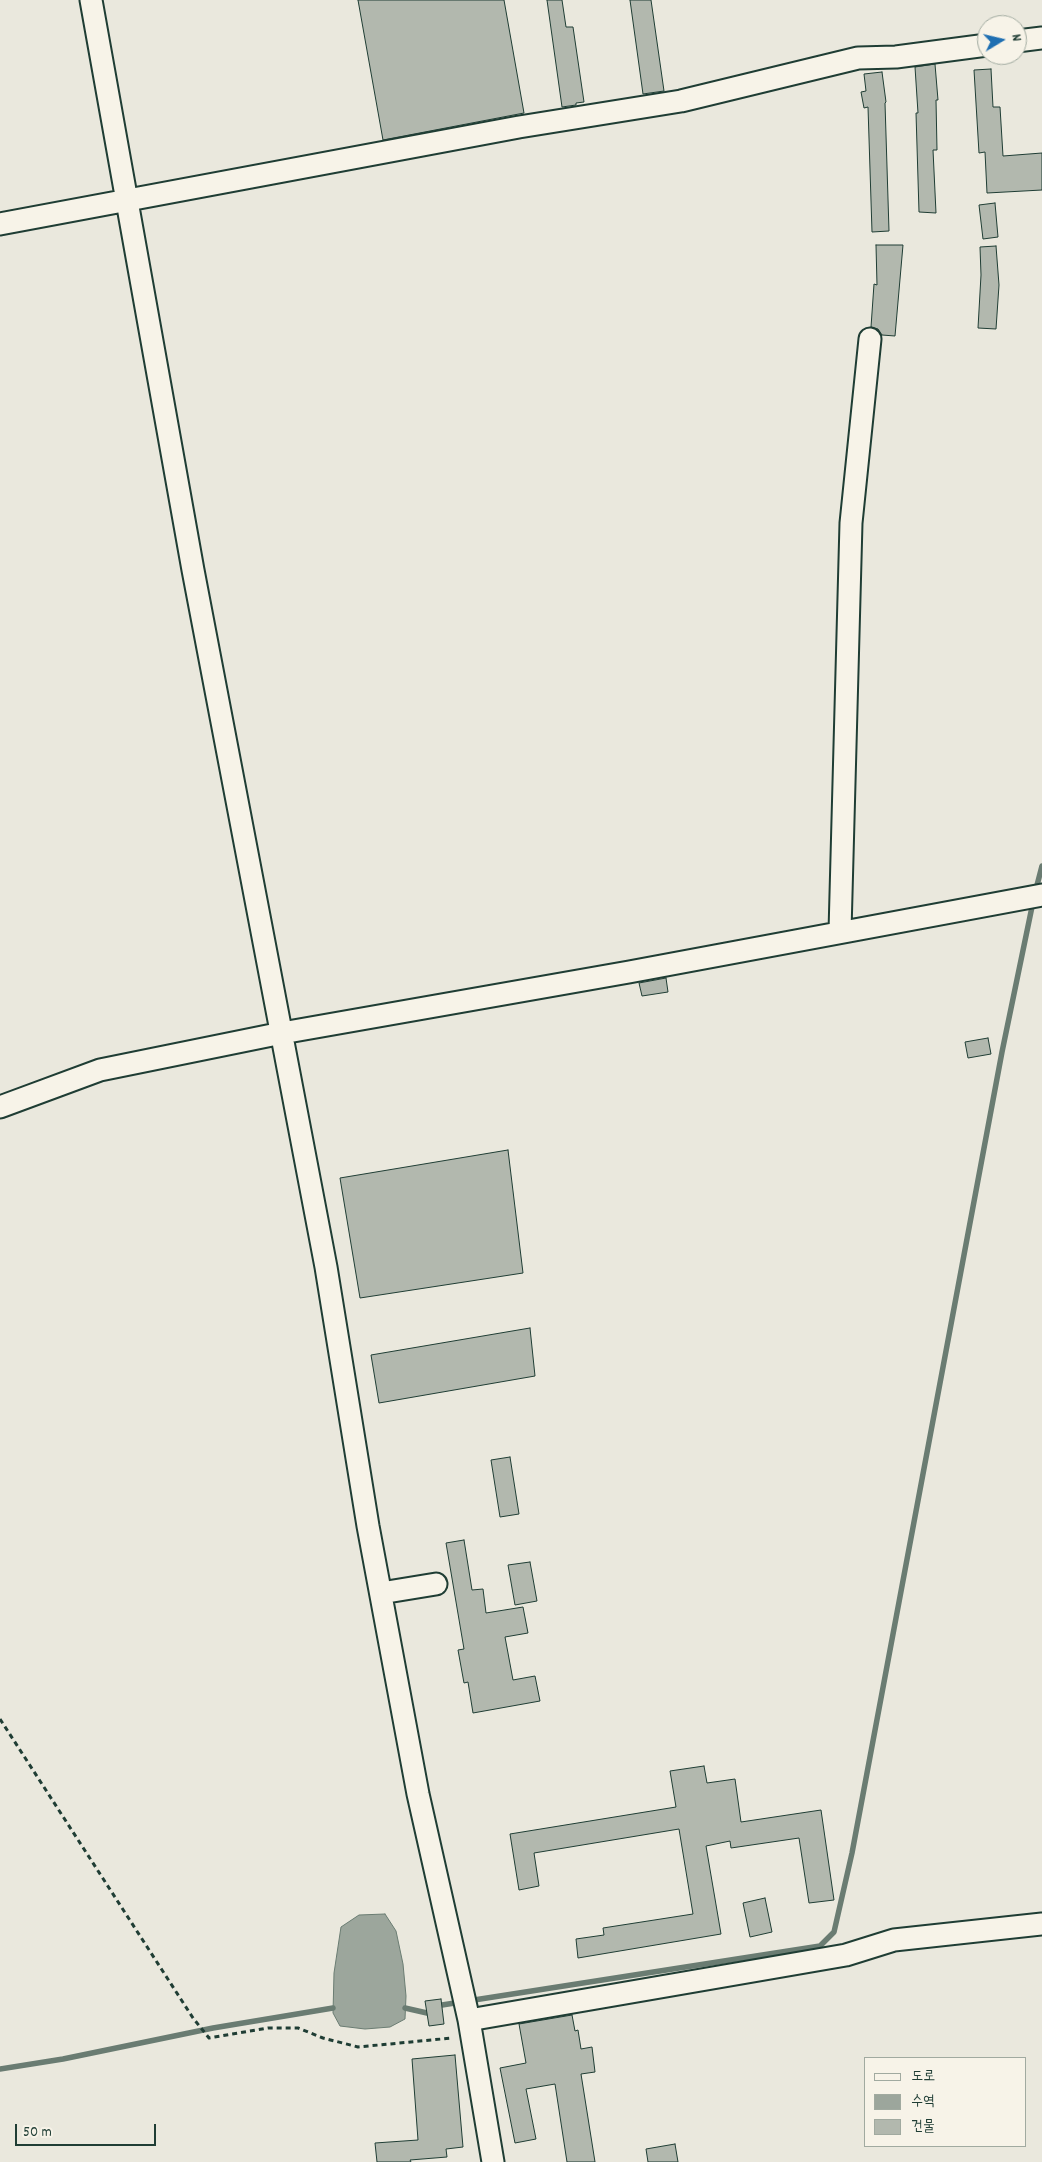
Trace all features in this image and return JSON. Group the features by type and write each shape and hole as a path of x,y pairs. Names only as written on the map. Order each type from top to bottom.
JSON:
{"street":[{"path":"91,0 195,580 326,1267 380,1593 418,1794 471,2027 493,2162"},
{"path":"1027,40 1042,38"},
{"path":"0,224 519,127 681,101 858,58 896,57 977,46"},
{"path":"840,932 851,523 870,339"},
{"path":"0,1106 100,1070 282,1033 629,972 1042,895"},
{"path":"380,1593 436,1584"},
{"path":"471,2027 846,1955 894,1940 1042,1924"}],"path":[{"path":"0,1719 193,2018 209,2038 268,2028 298,2028 323,2038 358,2047 456,2038 471,2027"}],"water":[{"path":"385,1914 396,1931 403,1964 406,1996 405,2019 390,2027 365,2029 340,2026 333,2013 334,1973 341,1927 359,1915"}],"building":[{"path":"358,0 504,0 524,113 383,140"},
{"path":"547,0 562,0 566,27 573,27 584,102 576,103 576,105 562,107"},
{"path":"630,0 651,0 664,91 643,94"},
{"path":"935,64 938,100 936,100 937,150 933,150 936,213 919,212 916,113 918,113 915,67"},
{"path":"991,69 993,107 1000,107 1003,156 1042,153 1042,190 987,193 985,152 979,153 974,70"},
{"path":"882,72 886,102 889,231 872,232 868,107 864,108 861,92 866,91 864,74"},
{"path":"995,203 998,237 983,239 979,205"},
{"path":"876,245 903,245 895,336 882,335 878,329 871,327 874,284 877,285"},
{"path":"996,246 999,285 996,329 978,328 981,275 980,247"},
{"path":"666,978 668,992 642,996 639,983"},
{"path":"988,1038 991,1054 968,1058 965,1042"},
{"path":"508,1150 523,1273 360,1298 340,1178"},
{"path":"530,1328 535,1376 379,1403 371,1355"},
{"path":"510,1457 519,1514 500,1517 491,1460"},
{"path":"464,1540 472,1590 483,1589 486,1613 523,1607 528,1633 505,1637 513,1680 535,1676 540,1701 473,1713 468,1682 464,1683 458,1650 464,1649 446,1543"},
{"path":"530,1562 537,1601 515,1605 508,1565"},
{"path":"704,1766 707,1783 735,1779 741,1822 821,1810 834,1900 809,1903 799,1838 731,1848 730,1841 706,1846 721,1934 578,1958 576,1939 604,1935 603,1928 693,1914 679,1829 534,1853 539,1886 519,1890 510,1834 676,1807 670,1771"},
{"path":"765,1898 772,1932 750,1937 743,1903"},
{"path":"441,1999 444,2024 429,2026 425,2001"},
{"path":"572,2015 575,2031 578,2030 581,2049 592,2047 595,2072 581,2074 595,2162 567,2162 555,2084 526,2089 536,2139 515,2143 500,2068 526,2063 519,2024"},
{"path":"455,2055 463,2147 446,2149 447,2157 410,2160 411,2162 377,2162 375,2143 418,2140 412,2059"},
{"path":"675,2144 678,2162 648,2162 646,2149"}],"waterway":[{"path":"1035,893 1042,866"},
{"path":"442,2005 820,1946 834,1932 852,1853 1002,1052 1033,902"},
{"path":"0,2069 63,2059 213,2028 333,2008"},
{"path":"405,2008 427,2013"}]}
